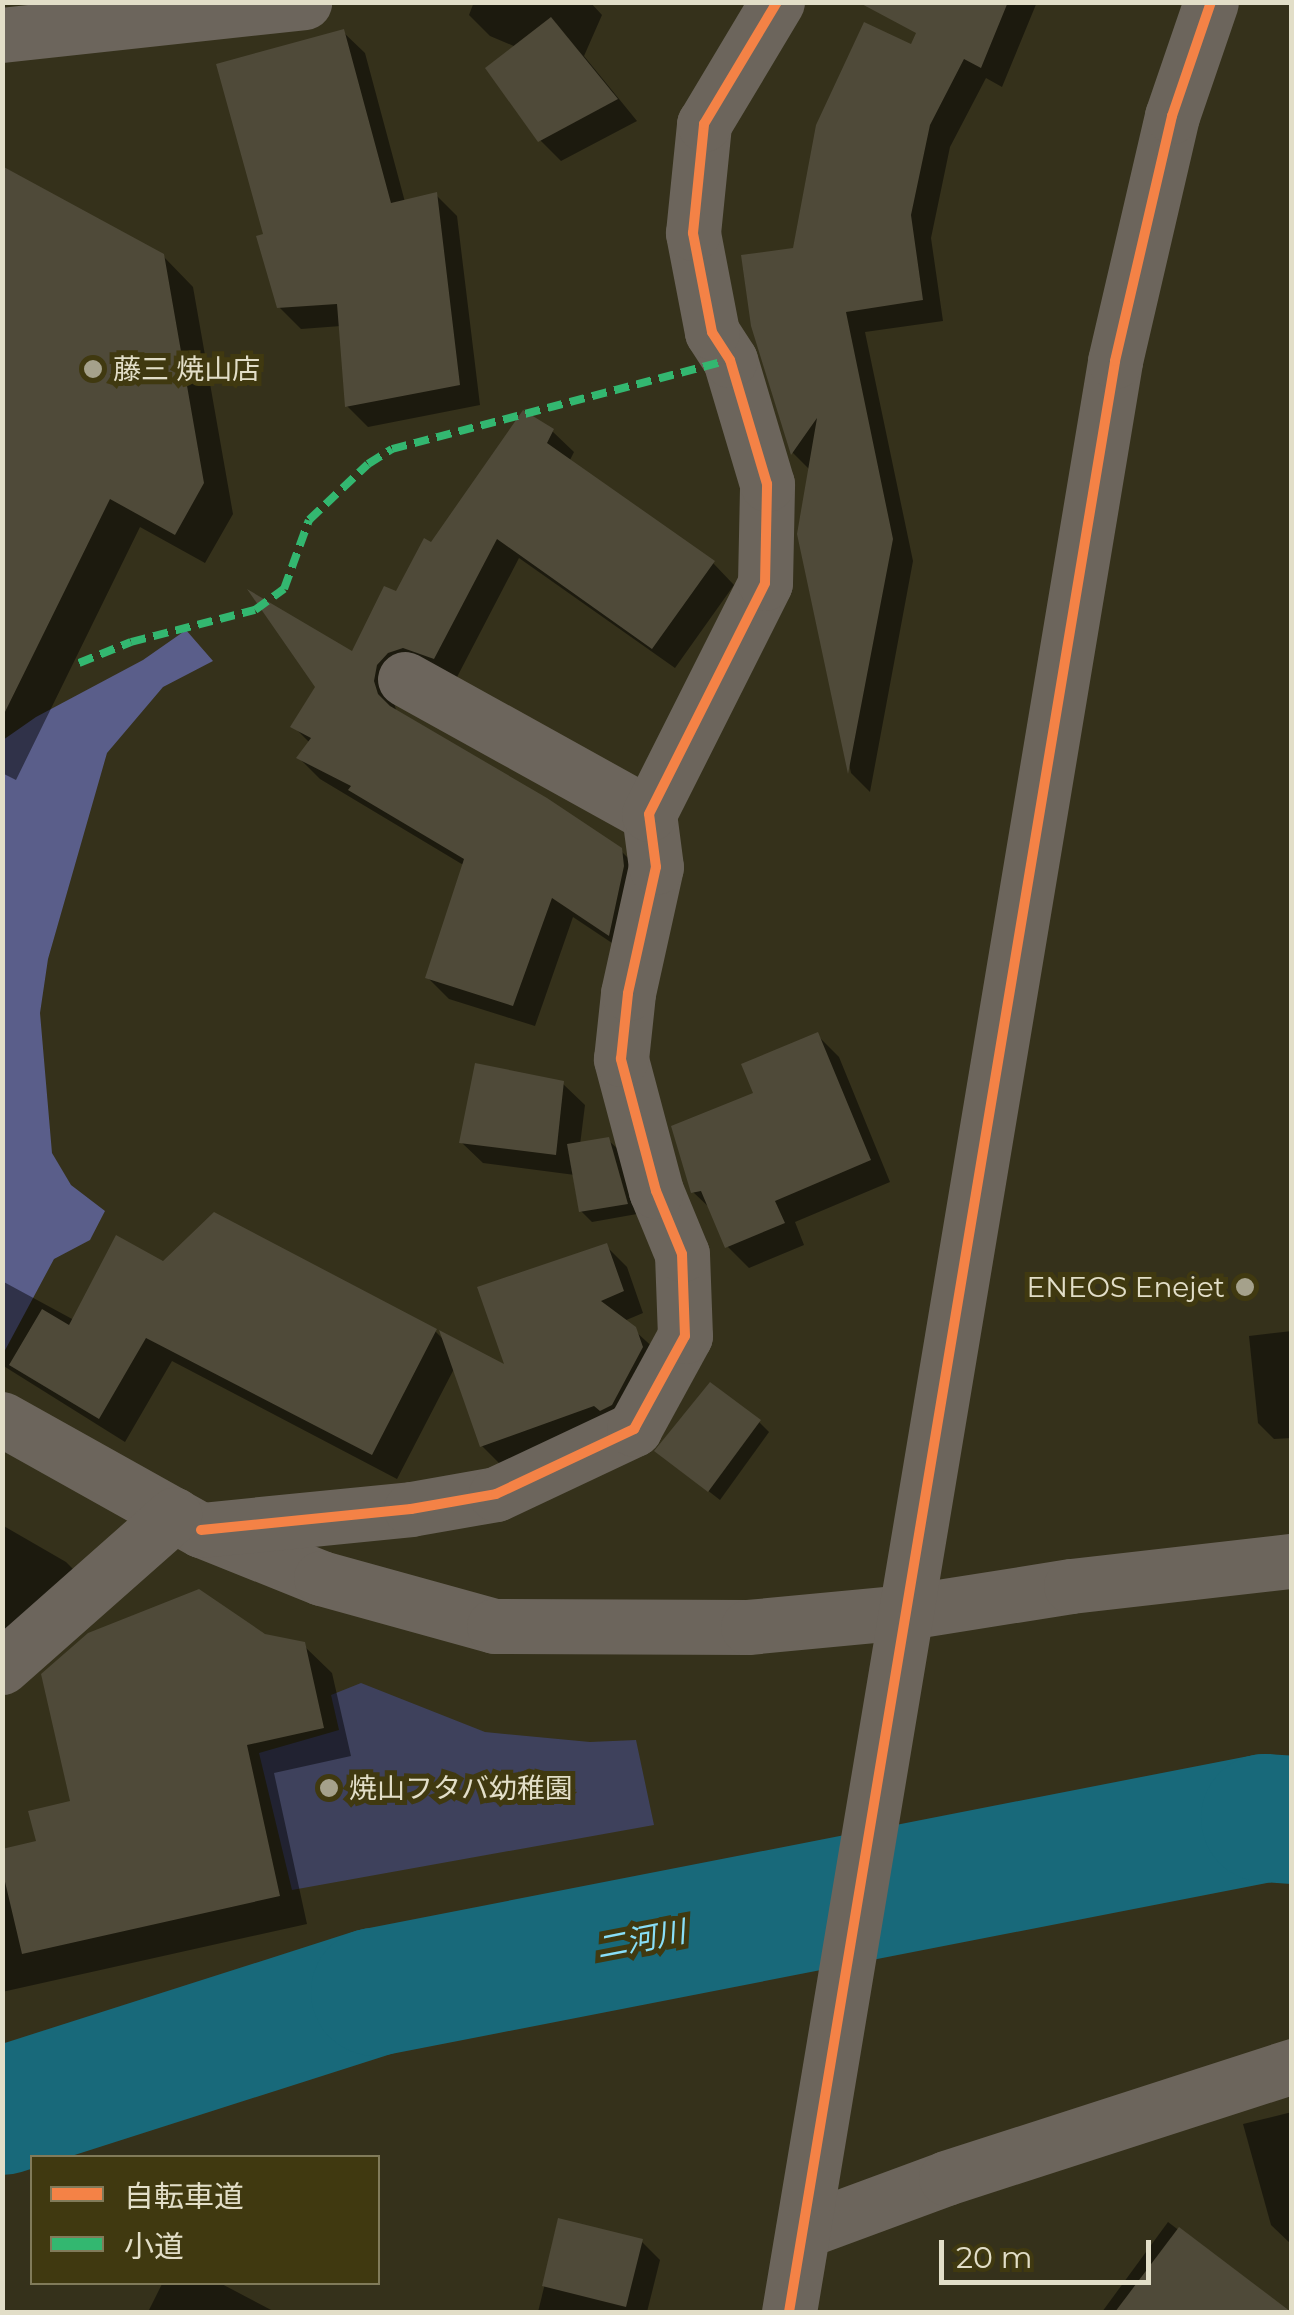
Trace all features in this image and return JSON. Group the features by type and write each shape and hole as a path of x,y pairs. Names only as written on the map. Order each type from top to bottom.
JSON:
{"street":[{"path":"2,35 304,2"},
{"path":"2,1667 187,1522 411,1510 496,1494 634,1429 686,1336 682,1254 656,1191 621,1059 628,993 656,867 649,814 764,583 767,484 730,360 712,332 692,234 704,124 777,2"},
{"path":"789,2312 1115,361 1172,116 1211,2"},
{"path":"405,679 649,814"},
{"path":"2,1419 187,1522 321,1578 494,1626 748,1627 907,1612 1070,1586 1292,1561"},
{"path":"803,2232 946,2178 1292,2066"}],"shaded area":[{"path":"186,630 213,661 163,687 107,753 48,959 40,1013 52,1153 71,1185 105,1211 90,1240 54,1259 3,1354 3,740 36,717 143,660"},
{"path":"361,1683 485,1732 590,1742 636,1740 654,1825 292,1890 259,1753 339,1730 331,1695"}],"building":[{"path":"858,2 1008,2 981,68 964,59 930,125 911,215 923,300 846,312 893,539 848,774 797,534 817,418 791,455 751,326 741,255 793,248 816,125 864,22 911,44 916,33"},
{"path":"551,17 618,99 538,142 485,68"},
{"path":"344,29 391,203 437,192 460,385 345,407 337,304 277,308 256,236 263,234 216,64"},
{"name":"藤三 焼山店","path":"2,166 164,254 204,483 175,535 110,499 2,718"},
{"path":"523,410 554,429 547,443 715,561 652,649 497,539 434,659 403,648 388,653 377,665 374,681 378,694 390,706 547,798 622,848 624,866 609,936 552,898 513,1006 425,978 464,859 348,790 351,786 296,758 311,738 290,727 315,687 247,589 352,651 384,586 396,591 424,538 431,542"},
{"path":"818,1032 871,1160 775,1201 785,1223 725,1248 701,1191 691,1193 671,1126 753,1093 741,1064"},
{"path":"475,1063 564,1081 556,1155 459,1143"},
{"path":"609,1137 628,1204 579,1212 567,1144"},
{"path":"214,1212 437,1329 372,1455 146,1338 99,1419 9,1365 42,1309 69,1325 116,1235 163,1261"},
{"path":"607,1243 624,1291 601,1301 636,1327 643,1347 612,1405 600,1411 594,1406 480,1447 439,1330 504,1364 477,1287"},
{"path":"710,1382 761,1420 708,1492 654,1451"},
{"path":"199,1589 265,1634 305,1642 324,1728 247,1745 280,1896 22,1954 2,1869 2,1849 36,1841 28,1811 70,1801 41,1674 88,1633"},
{"path":"558,2218 643,2239 626,2307 542,2286"},
{"path":"1179,2227 1291,2312 1115,2312"}],"waterway":[{"name":"二河川","path":"2,2111 375,1992 1265,1818 1292,1820"}],"marked path":[{"path":"79,663 131,642 255,610 284,589 309,520 368,464 392,449 730,360"}],"cycle path":[{"path":"201,1530 411,1509 496,1494 634,1429 685,1336 682,1254 656,1191 621,1059 628,993 656,867 649,814 765,583 767,484 730,360 712,332 693,233 704,124 777,2"},
{"path":"789,2312 1115,361 1172,116 1211,2"}],"place":[{"name":"藤三 焼山店","path":"93,369"},
{"name":"ENEOS Enejet","path":"1245,1287"},
{"name":"焼山フタバ幼稚園","path":"329,1788"}]}
